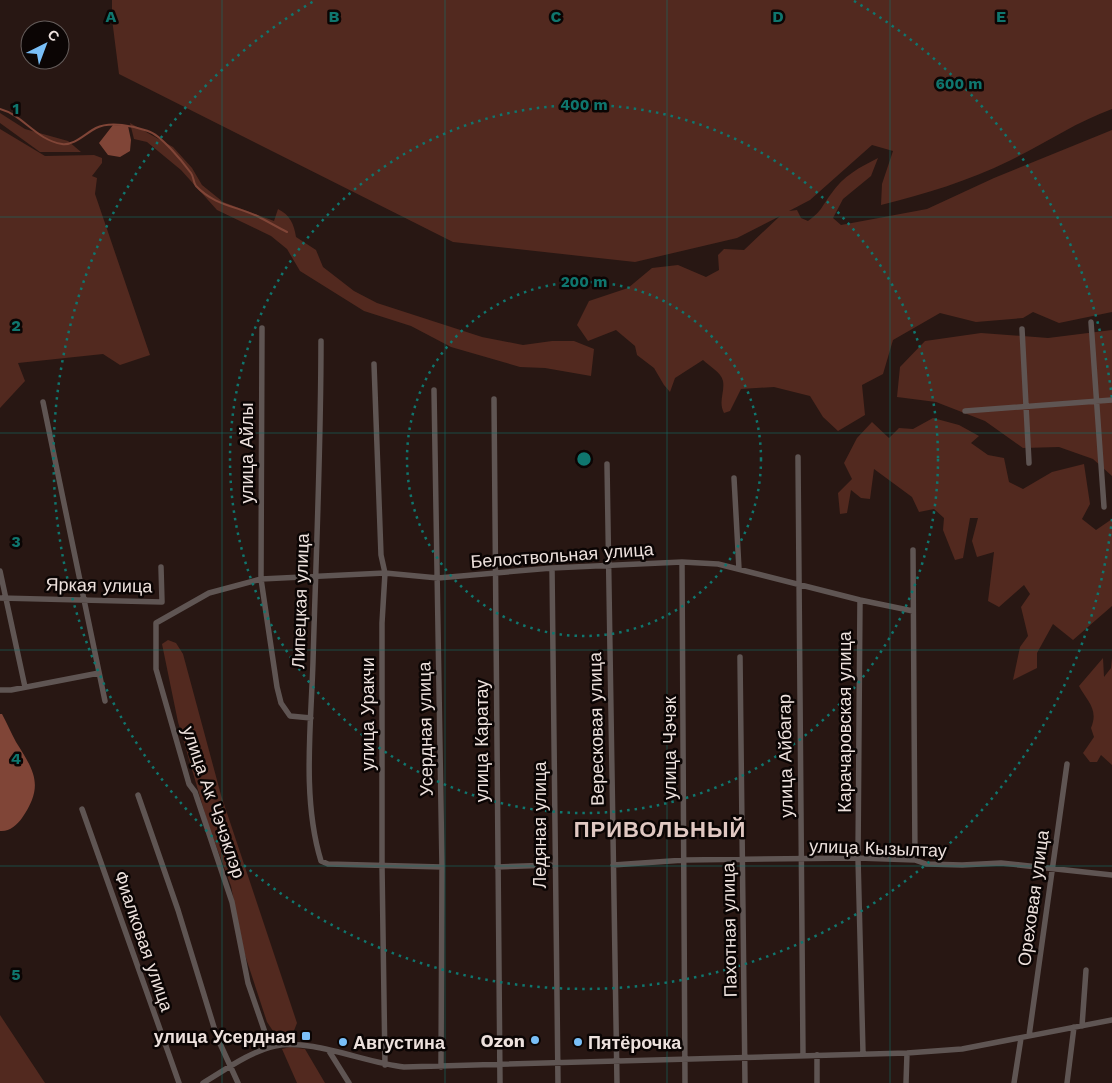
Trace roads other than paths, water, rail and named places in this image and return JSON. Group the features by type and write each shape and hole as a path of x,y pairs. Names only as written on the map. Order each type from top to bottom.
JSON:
{"street":[{"path":"1091,322 1104,506"},
{"name":"улица Айлы","path":"262,328 261,579 272,665 281,703 290,716 311,718"},
{"path":"1022,329 1029,463"},
{"name":"Липецкая улица","path":"321,340 321,420 311,718 310,810 321,861 328,864 382,866"},
{"name":"улица Уракчи","path":"374,364 381,555 385,573 382,633 382,866 385,1065"},
{"name":"Усердная улица","path":"434,390 442,867 441,1067"},
{"name":"улица Каратау","path":"494,399 500,1083"},
{"path":"965,411 1112,400"},
{"path":"43,402 105,701"},
{"name":"улица Айбагар","path":"798,458 803,1055"},
{"name":"Вересковая улица","path":"607,464 617,1083"},
{"path":"734,478 739,569"},
{"path":"913,550 913,611 915,618 915,860"},
{"name":"Белоствольная улица","path":"209,593 261,579 385,573 438,578 552,568 608,567 682,562 718,564 860,600 913,611"},
{"name":"улица Чэчэк","path":"682,562 685,1083"},
{"name":"Яркая улица","path":"3,598 162,602 161,567"},
{"name":"Ледяная улица","path":"552,568 558,1083"},
{"path":"0,571 3,598 25,687"},
{"name":"улица Ак Чэчэклэр","path":"209,593 156,623 156,669 189,784 195,792 232,902 248,983 270,1047"},
{"name":"Карачаровская улица","path":"860,600 858,858 862,1053"},
{"name":"Пахотная улица","path":"740,657 745,1083"},
{"path":"0,690 99,674"},
{"name":"Ореховая улица","path":"1029,1036 1067,764"},
{"path":"138,795 178,910 217,1037 229,1068 238,1083"},
{"name":"Фиалковая улица","path":"82,809 179,1083"},
{"name":"улица Кызылтау","path":"613,865 685,860 858,858 915,860 926,864 962,866 1001,863 1112,875"},
{"path":"497,867 554,865"},
{"path":"382,866 442,867"},
{"path":"1082,1026 1086,970"},
{"path":"202,1083 270,1047 305,1046 385,1065 441,1067 558,1062 685,1061 803,1055 907,1053 962,1048 1112,1020"},
{"path":"1067,1083 1074,1027"},
{"path":"1014,1083 1021,1038"},
{"path":"329,1051 349,1083"},
{"path":"906,1083 907,1053"},
{"path":"817,1055 817,1083"}],"waterway":[{"path":"0,109 16,116 45,138 62,144 71,143 96,128 108,125 129,126 153,133 177,155 193,176 196,186 203,192 217,201 257,216 287,232"}],"place":[{"name":"улица Усердная","path":"306,1036"},
{"name":"Ozon","path":"535,1040"},
{"name":"Августина","path":"343,1042"},
{"name":"Пятёрочка","path":"578,1042"}],"district":[{"name":"ПРИВОЛЬНЫЙ","path":"660,829"}]}
